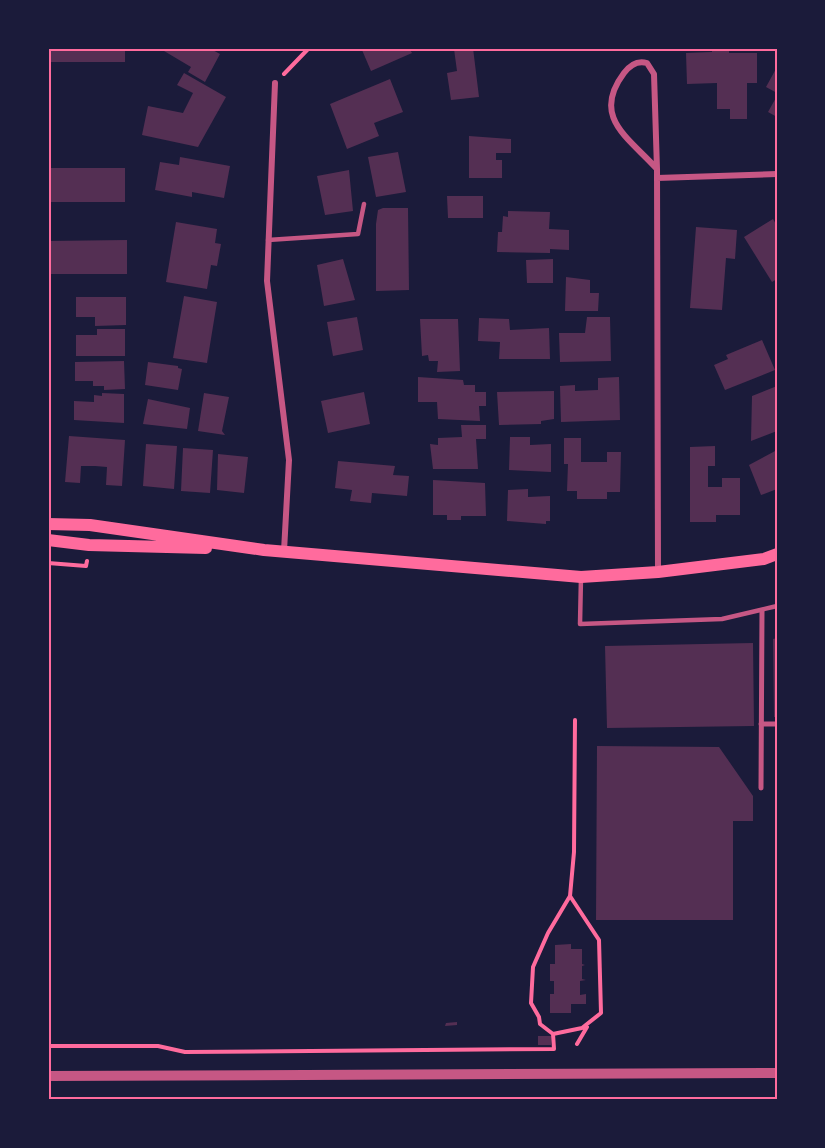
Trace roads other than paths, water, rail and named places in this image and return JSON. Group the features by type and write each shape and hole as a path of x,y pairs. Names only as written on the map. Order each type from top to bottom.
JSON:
{"main road":[{"path":"48,524 90,525 264,550"},
{"path":"48,540 89,545 284,551 581,577 658,572 764,560 777,554"}],"street":[{"path":"657,168 620,130 610,115 612,91 628,67 635,63 647,63 654,74 657,168 658,572"},
{"path":"275,83 267,281 289,460 284,551"},
{"path":"657,178 777,174"},
{"path":"761,788 762,611"},
{"path":"761,724 777,724"},
{"path":"48,1076 777,1074"}],"lane":[{"path":"268,240 358,234 364,204"},
{"path":"581,577 580,624 722,619 777,606"}]}
